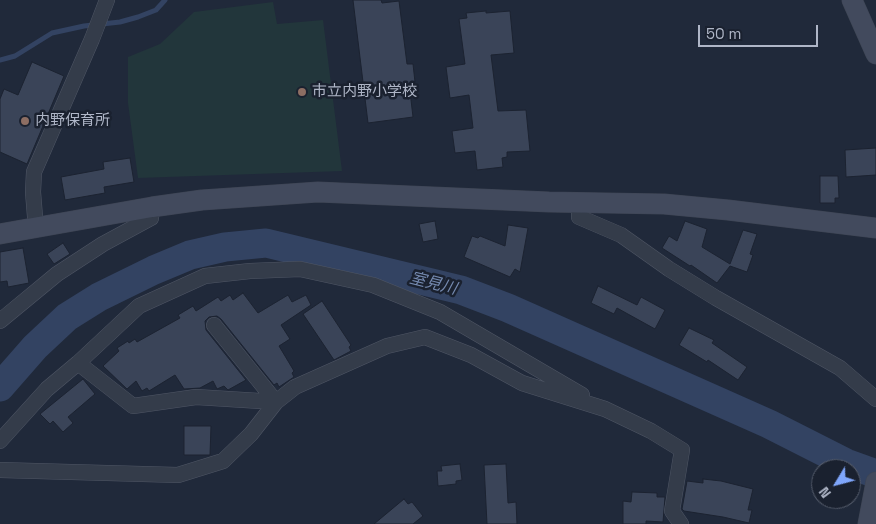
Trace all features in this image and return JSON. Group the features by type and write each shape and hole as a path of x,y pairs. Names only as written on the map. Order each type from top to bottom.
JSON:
{"street":[{"path":"36,229 33,192 34,172 107,0"},
{"path":"852,0 876,54"},
{"path":"0,234 202,200 318,192 664,204 876,228"},
{"path":"579,202 579,217 621,235 668,269 840,368 876,399"},
{"path":"0,320 57,274 103,244 151,218 152,207"},
{"path":"0,442 47,389 139,306 205,276 250,271 300,269 372,284 440,312 604,409 651,431 682,450 672,511 681,524"},
{"path":"214,325 276,402"},
{"path":"0,470 178,475 223,461 251,434 276,402 295,387 387,346 425,337 471,356 522,383 604,409"},
{"path":"78,363 132,406 196,397 276,402"},
{"path":"868,524 876,482"}],"green space":[{"path":"273,2 277,24 323,20 342,171 138,178 128,103 128,57 160,44 194,12"}],"building":[{"path":"353,0 381,0 382,3 399,1 407,64 413,64 415,82 409,83 413,117 368,123"},
{"path":"486,11 486,13 510,11 514,53 491,55 498,111 526,110 530,151 507,152 507,157 502,158 503,167 477,170 475,151 455,153 452,131 473,128 469,95 450,98 446,67 465,64 459,19 467,18 466,13"},
{"path":"32,62 64,76 27,164 0,152 0,99 4,89 18,95"},
{"path":"876,148 876,175 846,177 845,150"},
{"path":"130,158 134,182 104,187 105,193 65,200 61,177 104,169 103,162"},
{"path":"820,176 838,176 839,198 835,198 835,203 820,203"},
{"path":"435,221 438,239 423,242 419,224"},
{"path":"685,221 707,229 702,247 730,264 743,230 757,234 750,254 753,255 747,272 730,266 717,283 662,248 669,236 677,241"},
{"path":"508,225 528,228 520,272 515,269 510,277 464,257 472,236 478,238 480,236 505,246"},
{"path":"63,243 70,254 54,264 47,254"},
{"path":"23,248 29,283 8,287 7,281 0,282 0,252"},
{"path":"598,286 637,305 641,297 665,310 655,329 617,308 614,314 591,303"},
{"path":"243,293 258,313 288,295 292,302 306,295 311,305 281,325 290,339 279,346 294,371 292,373 294,377 279,387 277,383 274,385 217,316 209,317 205,321 206,330 246,380 228,390 224,386 217,389 213,381 200,388 184,389 175,375 149,391 147,388 142,391 136,381 127,389 103,366 119,351 117,348 128,341 129,343 135,339 137,342 180,318 178,315 193,306 196,311 218,297 221,301 230,295 233,300"},
{"path":"322,301 351,345 349,347 351,351 334,360 303,314"},
{"path":"689,328 714,340 712,343 747,367 738,380 708,360 707,362 679,345"},
{"path":"83,379 95,394 68,417 73,423 63,432 53,421 50,424 40,414"},
{"path":"184,426 211,426 210,455 184,455"},
{"path":"460,464 462,480 456,481 456,484 438,486 437,471 442,471 441,466"},
{"path":"506,464 508,503 516,502 517,524 487,524 484,465"},
{"path":"703,479 721,481 753,489 748,510 752,510 749,523 684,511 682,509 687,481 703,483"},
{"path":"632,492 657,493 657,497 665,497 663,522 646,521 646,524 623,524 623,501 631,502"},
{"path":"404,499 408,504 412,502 423,516 413,524 374,524"}],"waterway":[{"path":"0,60 15,56 52,33 84,26 120,22 138,17 156,10 165,0"},
{"name":"室見川","path":"0,387 35,347 67,317 99,297 190,255 225,247 266,243 461,290 508,308 769,424 846,463 876,474"}],"place":[{"name":"市立内野小学校","path":"302,92"},
{"name":"内野保育所","path":"25,121"}]}
